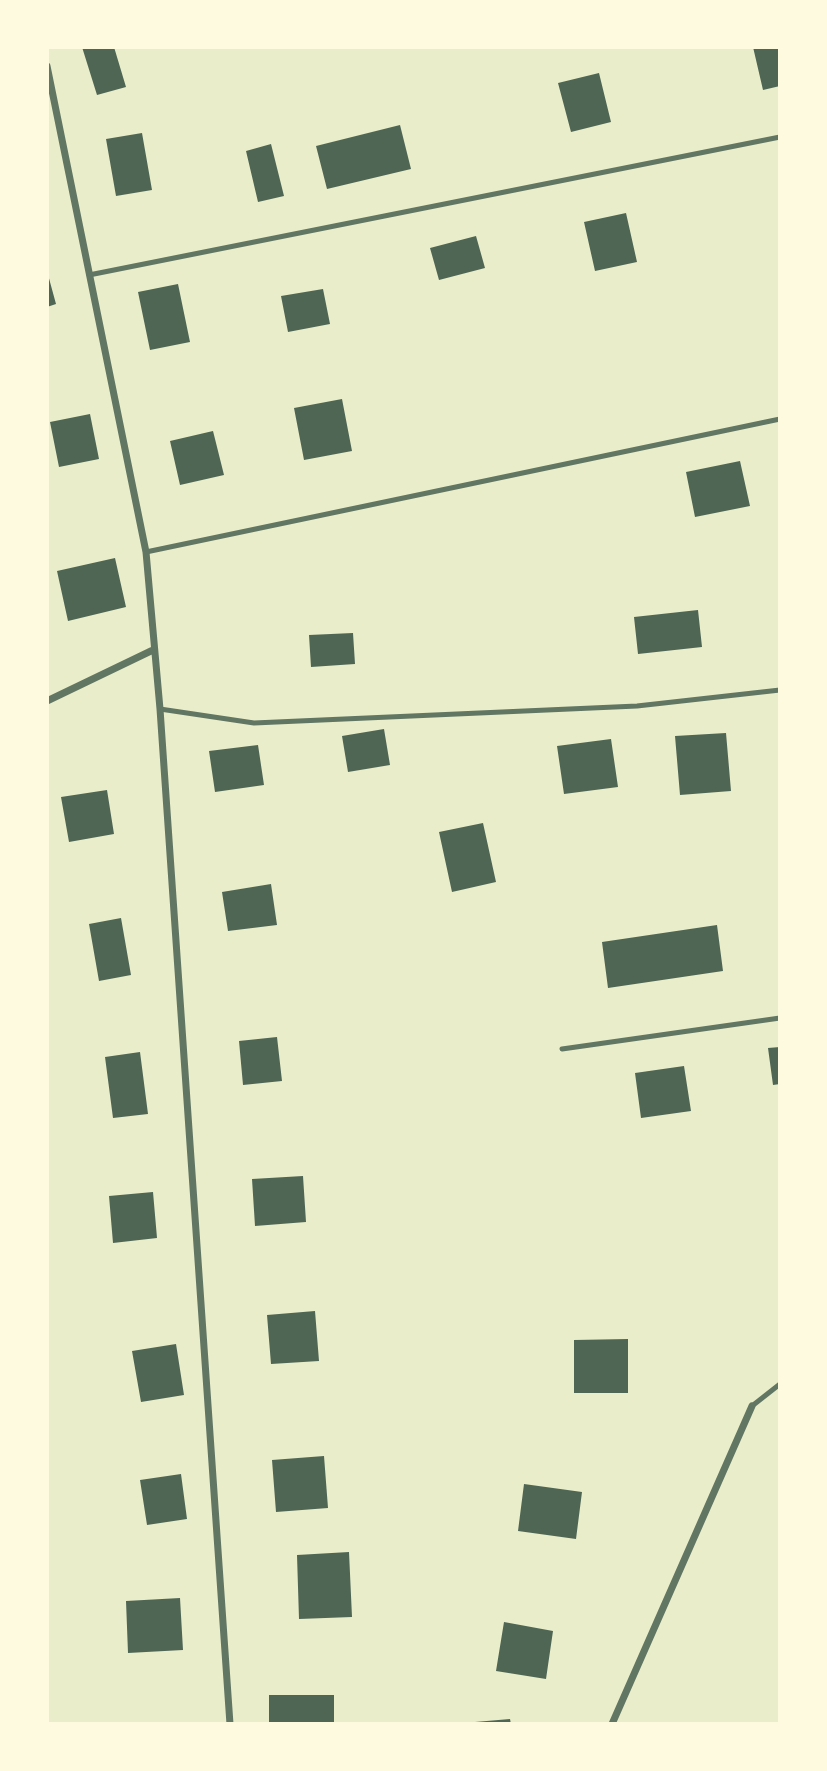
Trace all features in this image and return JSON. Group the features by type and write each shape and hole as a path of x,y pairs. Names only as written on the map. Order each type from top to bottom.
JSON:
{"street":[{"path":"47,66 146,552 160,709 230,1724"},
{"path":"47,701 153,650"},
{"path":"611,1724 752,1406"}],"lane":[{"path":"89,275 780,137"},
{"path":"146,552 780,419"},
{"path":"160,709 254,723 637,706 780,690"},
{"path":"562,1049 780,1018"},
{"path":"752,1406 780,1384"}],"building":[{"path":"82,47 114,47 126,87 97,95"},
{"path":"753,47 780,47 780,86 763,90"},
{"path":"599,73 611,122 571,132 558,83"},
{"path":"400,125 411,169 327,189 316,146"},
{"path":"142,133 152,190 116,196 106,139"},
{"path":"271,144 284,196 258,202 246,151"},
{"path":"626,213 637,262 595,271 584,222"},
{"path":"476,236 485,268 439,280 430,248"},
{"path":"47,271 56,304 47,307"},
{"path":"178,284 190,342 150,350 138,292"},
{"path":"323,289 330,324 288,332 281,296"},
{"path":"342,399 352,451 304,460 294,408"},
{"path":"90,414 99,459 59,467 50,422"},
{"path":"213,431 224,475 180,485 170,441"},
{"path":"740,461 750,506 695,517 686,472"},
{"path":"115,558 126,607 68,621 57,571"},
{"path":"698,610 702,647 638,654 634,617"},
{"path":"353,633 355,664 311,667 309,635"},
{"path":"384,729 390,765 348,772 342,736"},
{"path":"726,733 731,791 680,795 675,736"},
{"path":"611,739 618,787 564,794 557,746"},
{"path":"258,745 264,785 215,792 209,751"},
{"path":"107,790 114,834 69,842 61,797"},
{"path":"483,823 496,882 452,892 439,832"},
{"path":"271,884 277,925 228,931 222,892"},
{"path":"121,918 131,975 99,981 89,924"},
{"path":"717,925 723,971 608,988 602,942"},
{"path":"277,1037 282,1081 243,1085 239,1041"},
{"path":"780,1047 780,1084 773,1085 768,1048"},
{"path":"140,1052 148,1114 113,1118 105,1057"},
{"path":"684,1066 691,1111 641,1118 635,1073"},
{"path":"303,1176 306,1222 255,1226 252,1179"},
{"path":"153,1192 157,1238 113,1243 109,1196"},
{"path":"315,1311 319,1361 271,1364 267,1315"},
{"path":"628,1339 628,1393 574,1393 574,1340"},
{"path":"176,1344 184,1395 141,1402 132,1351"},
{"path":"324,1456 328,1508 276,1512 272,1460"},
{"path":"181,1474 187,1519 147,1525 140,1480"},
{"path":"524,1484 582,1492 576,1539 518,1531"},
{"path":"349,1552 352,1617 299,1619 297,1555"},
{"path":"180,1598 183,1650 128,1653 126,1601"},
{"path":"504,1622 553,1631 546,1679 496,1671"},
{"path":"269,1695 334,1695 334,1724 269,1724"},
{"path":"510,1719 511,1724 475,1724 475,1722"}]}
